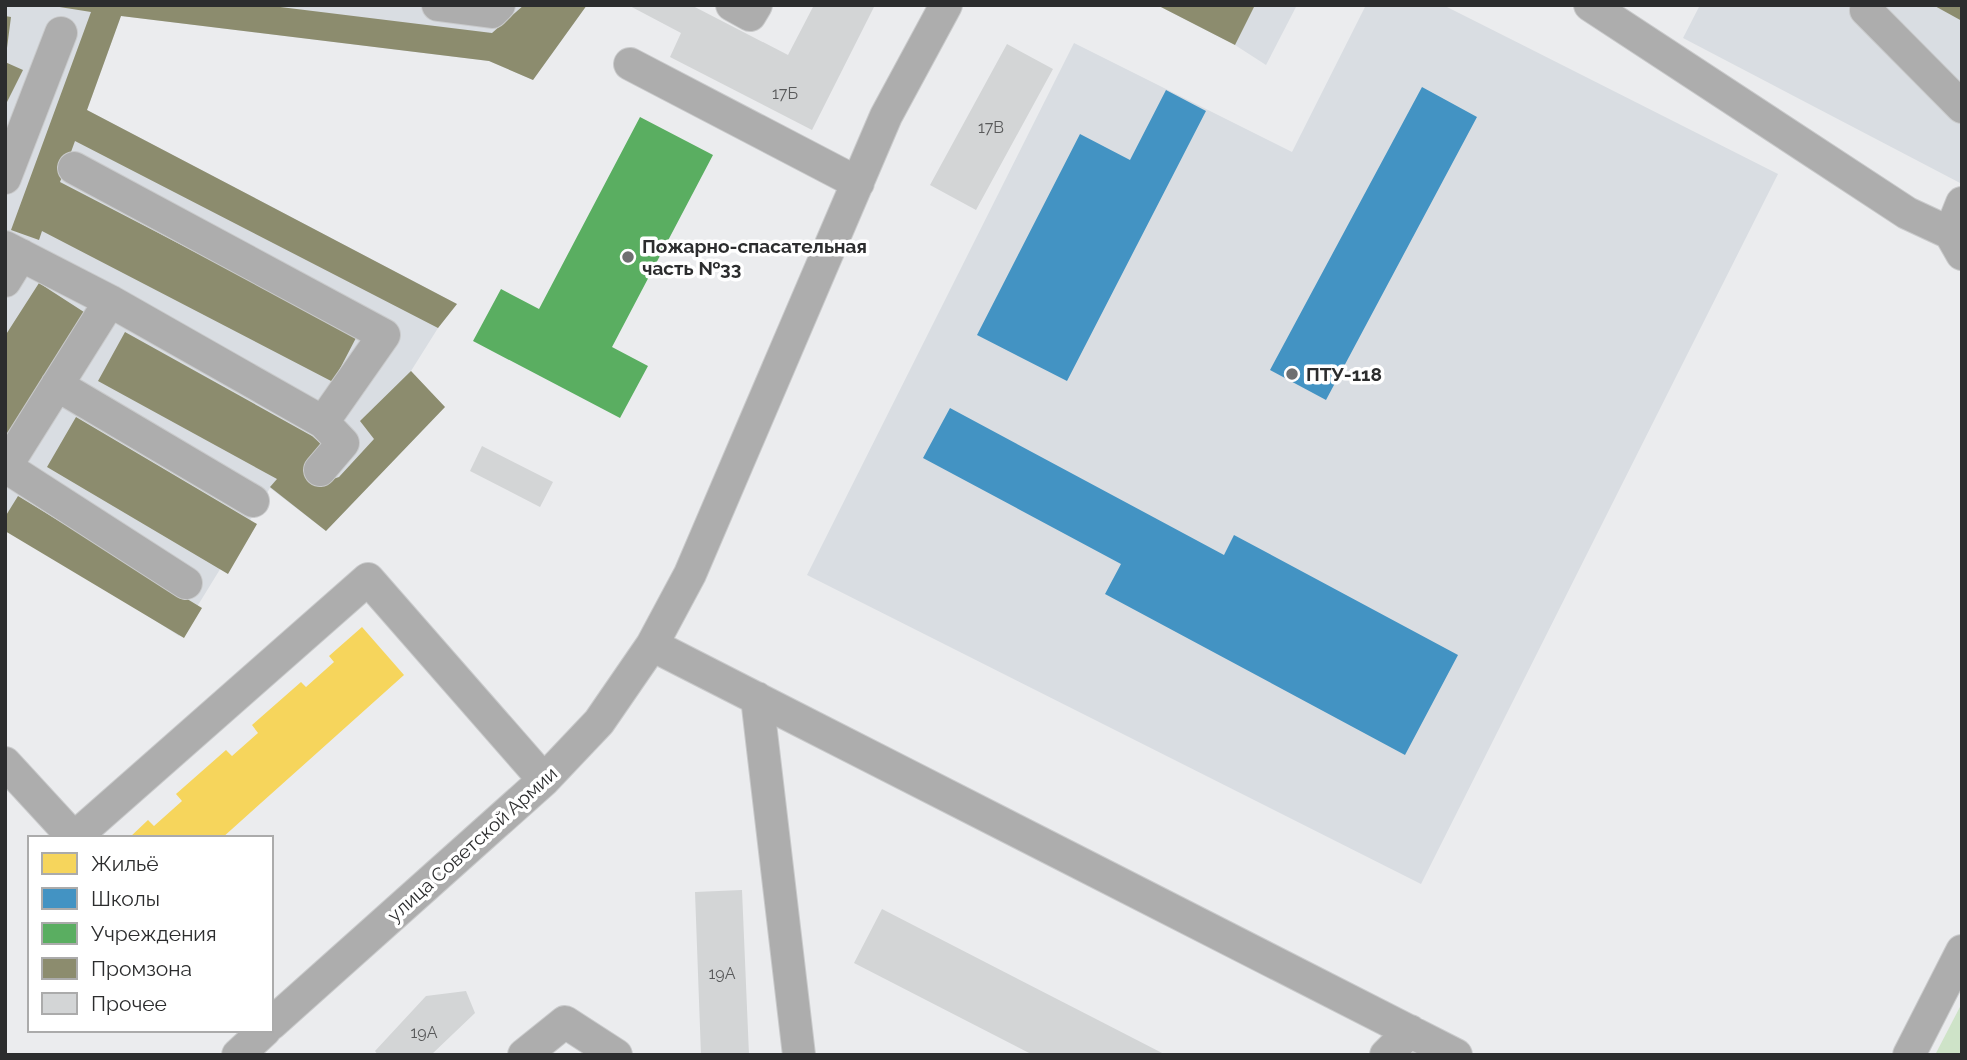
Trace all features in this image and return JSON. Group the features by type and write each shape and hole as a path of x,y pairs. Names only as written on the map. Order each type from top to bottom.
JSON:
{"street":[{"path":"438,5 492,12 499,5"},
{"path":"732,5 750,15 756,5"},
{"name":"улица Советской Армии","path":"273,1022 544,780 599,722 652,645 690,574 886,116 946,5"},
{"path":"1590,5 1956,243 1962,203"},
{"path":"1867,5 1866,10 1962,107"},
{"path":"5,178 61,33"},
{"path":"629,64 858,183"},
{"path":"74,168 384,335 323,422"},
{"path":"10,261 110,300 323,422 343,443 320,470"},
{"path":"110,300 6,468 186,583"},
{"path":"57,385 253,501"},
{"path":"76,836 368,579 544,780"},
{"path":"652,645 1455,1055"},
{"path":"757,698 799,1055"},
{"path":"5,763 72,836"},
{"path":"1909,1055 1962,951"},
{"path":"524,1055 565,1023 616,1055"},
{"path":"1385,1055 1410,1031"},
{"name":"улица Советской Армии","path":"238,1055 262,1032"}],"shaded area":[{"path":"5,5 587,5 533,80 489,61 121,16 87,110 457,304 411,371 445,407 326,531 270,488 179,636 5,524"},
{"path":"1157,5 1297,5 1266,65 1235,45"},
{"name":"ПТУ-118","path":"1366,5 1443,5 1778,174 1421,884 807,575 1074,43 1292,152"},
{"path":"1700,5 1962,5 1962,184 1683,38"}],"green space":[{"path":"1962,1003 1962,1055 1935,1055"}],"building: Жильё":[{"path":"362,627 404,675 224,836 131,836 148,820 154,826 182,801 176,794 226,750 232,756 258,733 252,725 301,682 306,687 334,662 329,656"}],"building: Школы":[{"path":"1422,87 1477,117 1326,400 1270,370"},
{"path":"1166,90 1206,111 1067,381 977,335 1080,134 1130,160"},
{"path":"950,408 1224,555 1234,535 1458,655 1405,755 1105,594 1121,564 923,458"}],"building: Учреждения":[{"path":"640,117 713,155 612,347 648,366 620,418 473,341 501,289 539,309"}],"building: Промзона":[{"path":"47,5 264,5 492,33 524,5 587,5 533,80 489,61 121,16 87,110 457,304 438,328 75,141 60,182 357,336 333,382 42,231 39,240 11,230 91,12"},
{"path":"1157,5 1255,5 1235,45"},
{"path":"1933,5 1962,5 1962,21"},
{"path":"5,16 11,17 7,48 5,48"},
{"path":"5,62 23,70 5,106"},
{"path":"39,283 87,314 5,440 5,336"},
{"path":"125,332 312,436 327,449 324,482 339,477 374,439 360,421 411,371 445,407 326,531 270,487 277,479 98,381"},
{"path":"76,417 257,524 228,574 47,467"},
{"path":"18,496 202,608 184,638 5,531 5,517"}],"building: Прочее":[{"path":"628,5 691,5 788,55 814,5 875,5 812,130 670,57 681,33"},
{"path":"1007,44 1053,69 976,210 930,185"},
{"path":"482,446 553,482 540,507 470,471"},
{"path":"742,890 749,1055 701,1055 695,892"},
{"path":"882,909 1166,1055 1033,1055 854,963"},
{"path":"466,991 475,1013 431,1055 378,1055 375,1051 426,996"}],"place":[{"name":"Пожарно-спасательная часть №33","path":"628,257"},
{"name":"ПТУ-118","path":"1292,374"}]}
